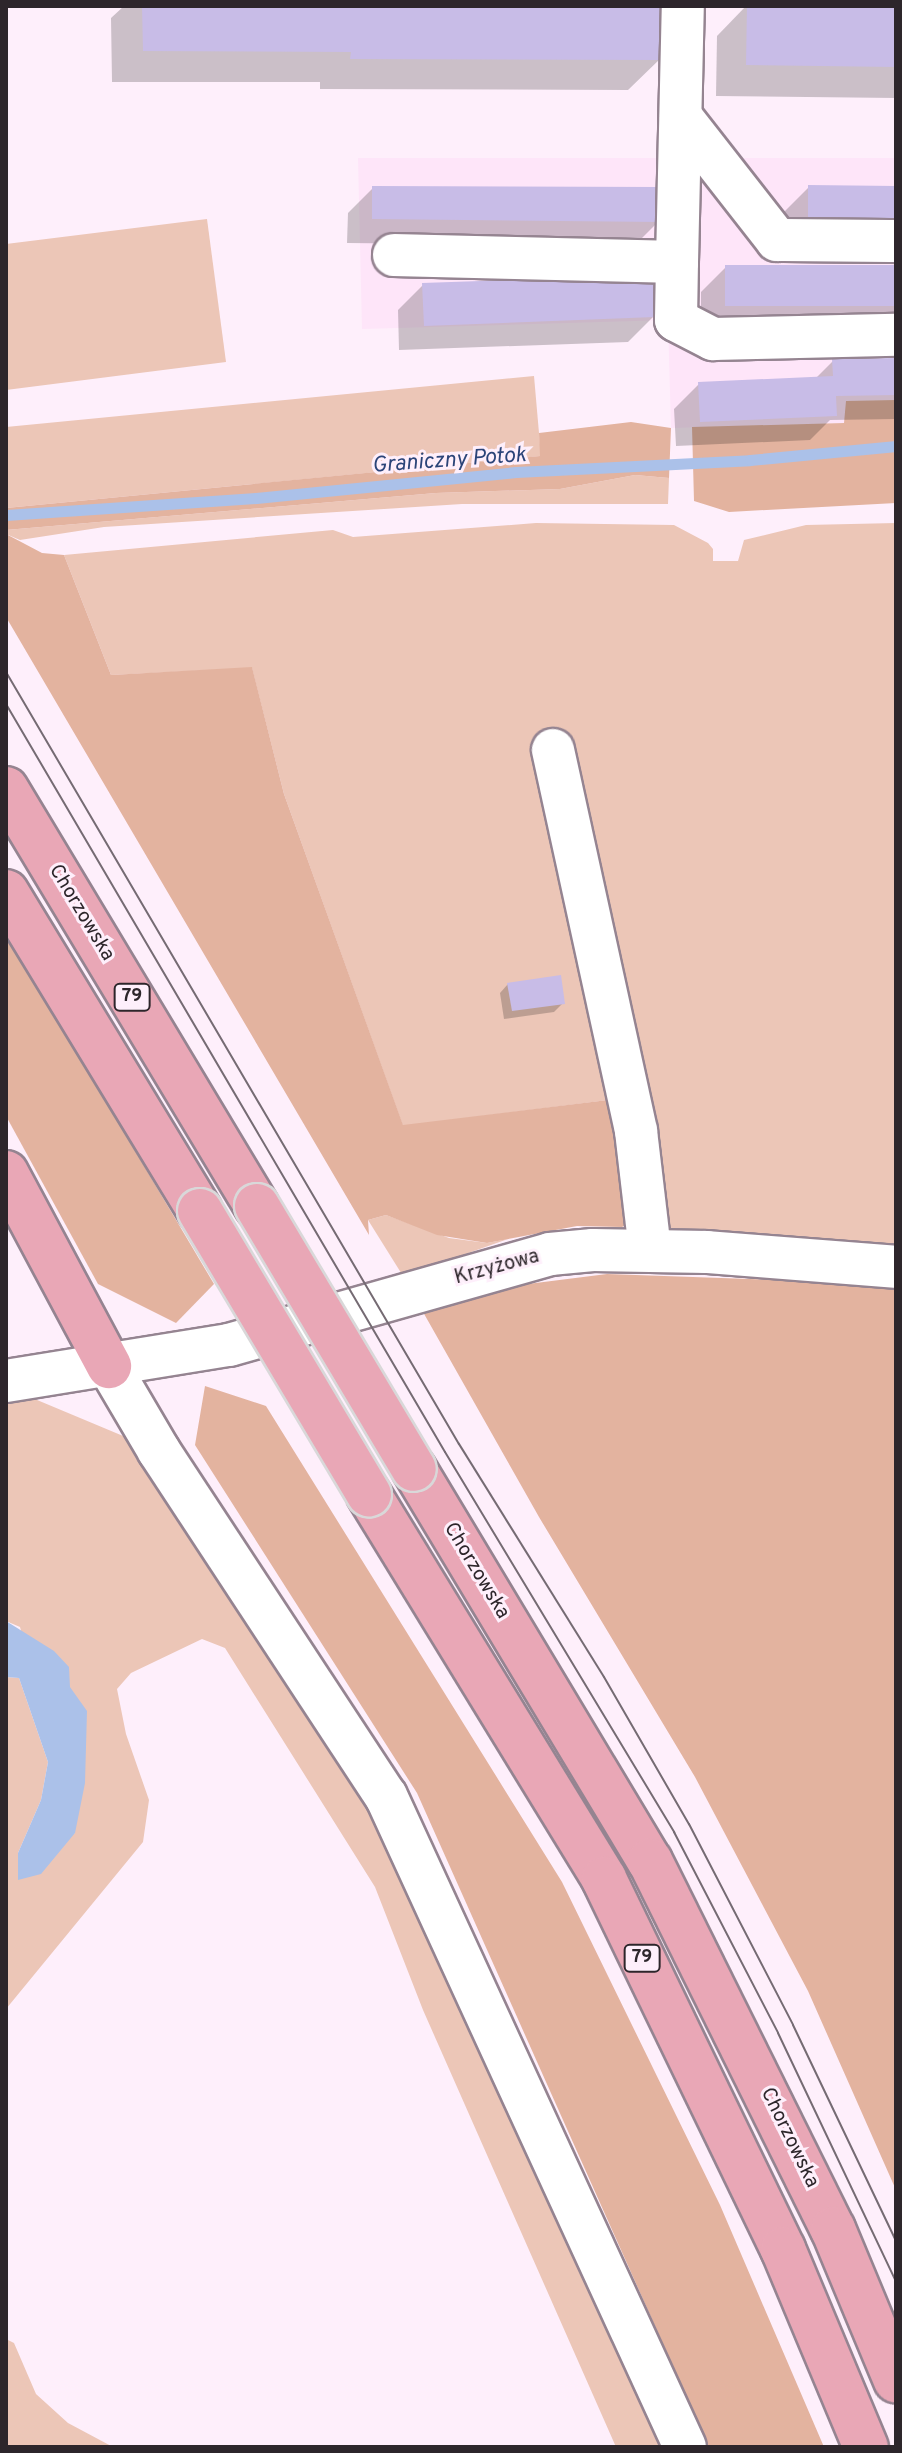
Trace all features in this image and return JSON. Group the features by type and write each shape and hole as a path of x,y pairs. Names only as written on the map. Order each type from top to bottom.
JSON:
{"main road":[{"name":"Chorzowska","path":"6,789 650,1861 833,2229 896,2380"},
{"name":"79","path":"6,892 604,1879 783,2249 866,2447"},
{"path":"6,1173 109,1366"}],"street":[{"path":"683,6 676,320 713,339 896,335"},
{"path":"681,117 777,240 896,241"},
{"path":"394,255 677,262"},
{"path":"553,750 636,1131 650,1250"},
{"name":"Krzyżowa","path":"6,1381 229,1345 512,1262 593,1250 650,1250 896,1267"},
{"path":"109,1366 159,1451 386,1796 685,2447"}],"shaded area":[{"path":"358,158 896,158 896,400 846,401 845,423 671,428 668,320 362,329"},
{"path":"207,219 226,362 6,390 6,244"},
{"path":"534,376 541,456 6,508 6,427"},
{"path":"896,400 896,503 729,512 694,501 692,427 844,423 846,401"},
{"path":"631,422 671,428 669,478 635,475 560,489 436,493 6,530 6,508 540,456 539,433"},
{"path":"635,475 669,478 668,504 462,504 104,527 20,540 6,534 6,530 436,493 560,489"},
{"path":"536,523 674,525 708,543 713,549 713,561 738,561 744,540 806,525 896,523 896,1256 664,1232 616,1099 403,1126 284,794 252,668 111,675 64,555 333,530 353,537"},
{"path":"6,534 42,553 64,555 111,675 252,667 284,794 403,1125 616,1099 632,1222 622,1227 577,1226 487,1243 437,1235 386,1215 368,1220 369,1235 6,617"},
{"path":"6,933 214,1284 176,1323 98,1284 6,1116"},
{"path":"386,1215 449,1238 487,1243 508,1239 403,1276 368,1220"},
{"path":"607,1274 896,1284 896,2190 808,1991 695,1777 539,1517 423,1312 495,1288"},
{"path":"205,1386 266,1406 562,1882 720,2205 824,2447 709,2447 417,1793 195,1445"},
{"path":"6,1387 159,1451 386,1796 685,2447 616,2447 423,2010 375,1887 225,1648 202,1639 131,1673 117,1689 126,1734 149,1800 143,1842 6,2009 6,1677 19,1678 48,1762 41,1800 18,1853 75,1833 20,1627 6,1621"},
{"path":"6,2339 14,2343 36,2394 68,2423 113,2447 6,2447"}],"water":[{"path":"6,1621 54,1651 69,1667 70,1687 87,1711 85,1783 75,1833 41,1874 18,1880 18,1853 41,1800 48,1762 19,1678 6,1677"}],"building":[{"path":"142,6 660,6 662,60 350,59 351,52 143,51"},
{"path":"747,6 896,6 896,67 746,65"},
{"path":"808,185 896,186 896,225 808,224"},
{"path":"372,186 661,187 661,222 372,219"},
{"path":"725,265 896,265 896,306 725,306"},
{"path":"654,275 655,317 424,326 422,283"},
{"path":"896,358 896,395 836,396 837,416 700,422 698,382 833,376 832,359"},
{"path":"561,975 565,1004 512,1011 507,983"}],"waterway":[{"name":"Graniczny Potok","path":"6,515 256,498 516,472 750,460 896,446"}],"tram line":[{"path":"6,672 459,1444 604,1677 689,1824 793,2025 896,2241"},
{"path":"6,704 445,1452 674,1832 778,2033 896,2282"}]}
